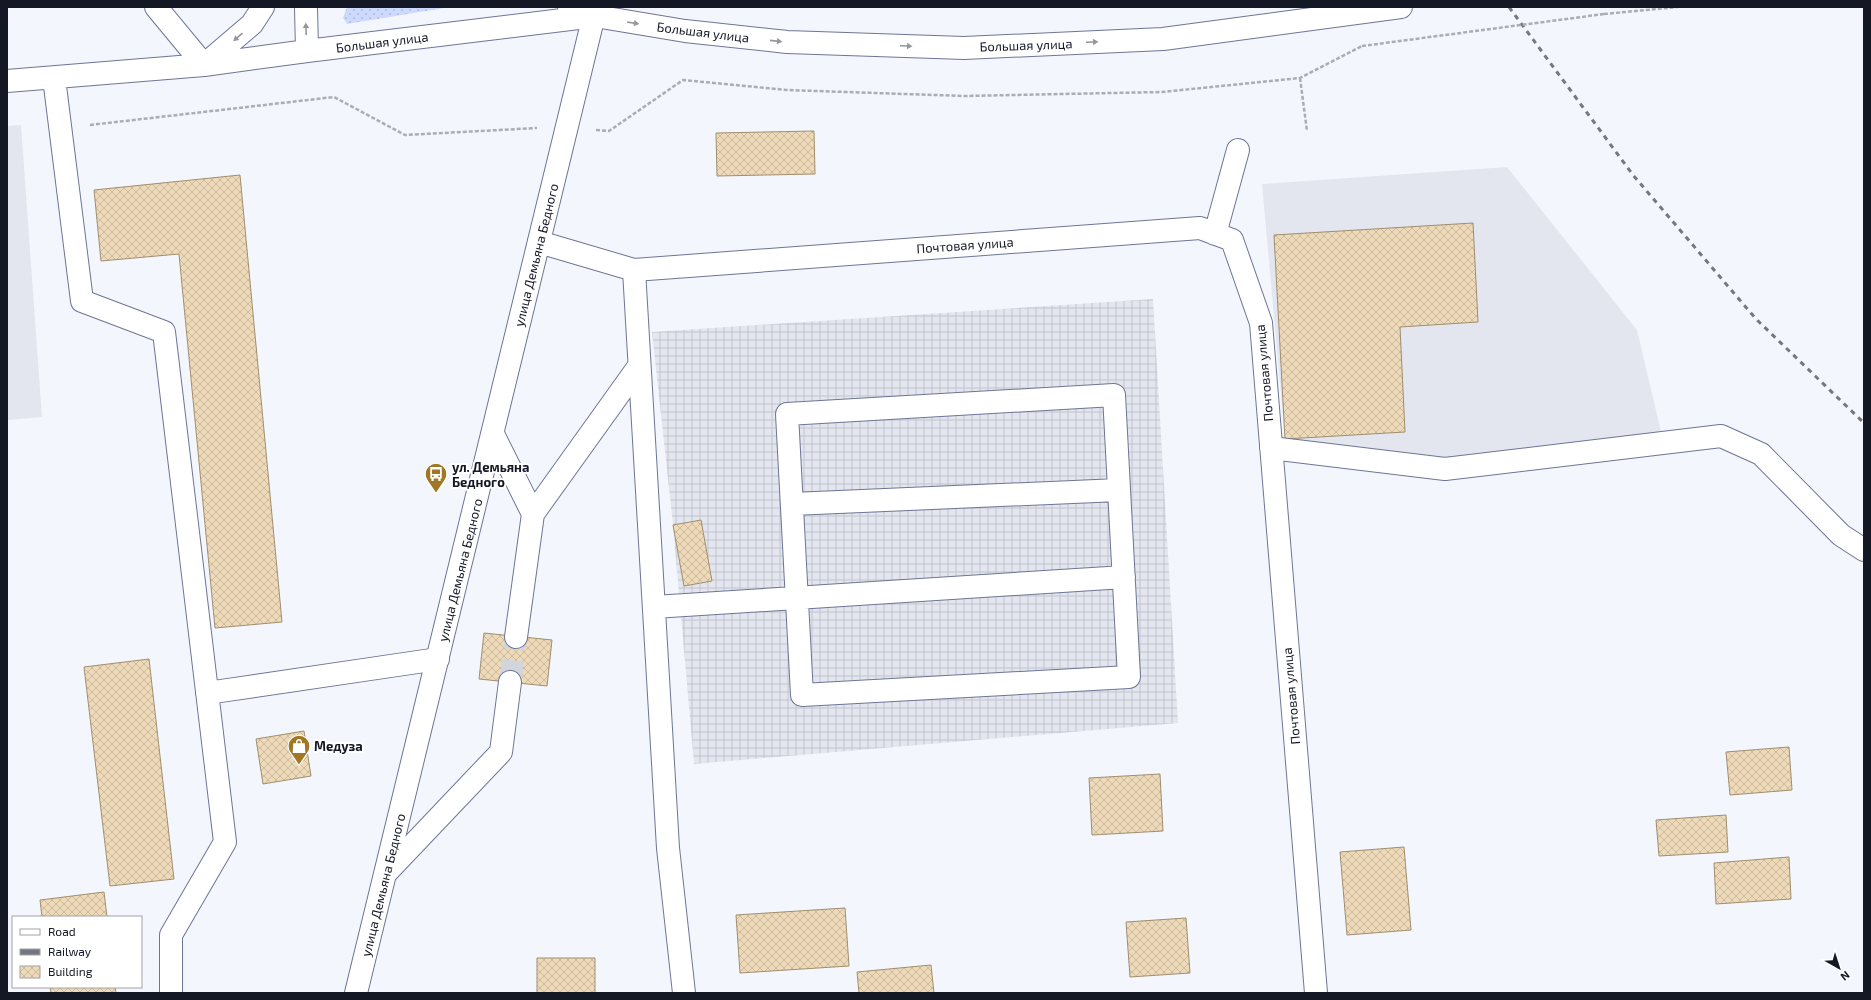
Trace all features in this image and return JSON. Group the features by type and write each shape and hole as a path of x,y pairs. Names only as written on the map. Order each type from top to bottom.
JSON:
{"main road":[{"path":"156,7 204,65 252,24 263,7"},
{"path":"306,7 307,51"},
{"path":"569,7 595,12"},
{"name":"Большая улица","path":"7,81 204,65 595,12 685,32 787,42 964,48 1163,40 1401,7"},
{"name":"улица Демьяна Бедного","path":"356,993 595,12"},
{"path":"54,78 59,129 82,301 164,332 225,842 171,935 171,993"},
{"path":"1215,234 1238,150"},
{"name":"Почтовая улица","path":"539,242 634,270 1200,228 1232,240 1261,323 1316,993"},
{"path":"634,270 668,848 684,993"},
{"path":"516,637 533,514 639,366"},
{"path":"1114,395 1130,676 802,695 792,504 787,414 1114,395"},
{"path":"493,434 533,514"},
{"path":"1271,448 1445,469 1721,436 1761,454 1840,535 1864,550"},
{"path":"792,504 1119,490"},
{"path":"654,607 1124,577"},
{"path":"207,693 438,659"},
{"path":"386,872 501,752 510,682"}],"path":[{"path":"59,129 334,97 404,136 568,126 609,131 683,80 787,90 964,96 1162,92 1300,78 1362,46 1604,14 1678,7"},
{"path":"1300,78 1306,131"}],"shaded area":[{"path":"347,7 450,7 347,24 343,18"},
{"path":"21,125 42,417 7,420 7,126"},
{"path":"1507,167 1637,330 1662,436 1445,459 1285,439 1262,184"},
{"path":"1153,299 1178,723 694,764 673,525 652,332"}],"building":[{"path":"814,131 815,174 717,176 716,133"},
{"path":"240,175 282,622 215,628 179,254 101,261 94,190"},
{"path":"1473,223 1478,322 1400,327 1405,432 1285,439 1274,235"},
{"path":"701,520 712,581 684,586 673,525"},
{"path":"484,633 552,640 547,686 479,679"},
{"path":"149,659 174,879 110,886 84,667"},
{"path":"304,731 311,776 263,784 256,739"},
{"path":"1789,747 1792,790 1730,795 1726,752"},
{"path":"1160,774 1163,831 1092,835 1089,778"},
{"path":"1726,815 1728,852 1659,856 1656,820"},
{"path":"1404,847 1411,930 1347,935 1340,852"},
{"path":"1789,857 1791,899 1716,904 1714,863"},
{"path":"104,892 107,916 42,916 40,900"},
{"path":"845,908 849,966 740,973 736,915"},
{"path":"1186,918 1190,973 1130,977 1126,922"},
{"path":"537,958 595,958 595,993 537,993"},
{"path":"931,965 934,993 859,993 857,972"},
{"path":"50,988 115,988 116,993 51,993"}],"tunnel":[{"path":"510,682 516,637"}],"railway":[{"path":"1509,7 1633,175 1756,319 1864,423"}],"place":[{"name":"ул. Демьяна Бедного","path":"436,494"},
{"name":"Медуза","path":"299,766"}]}
